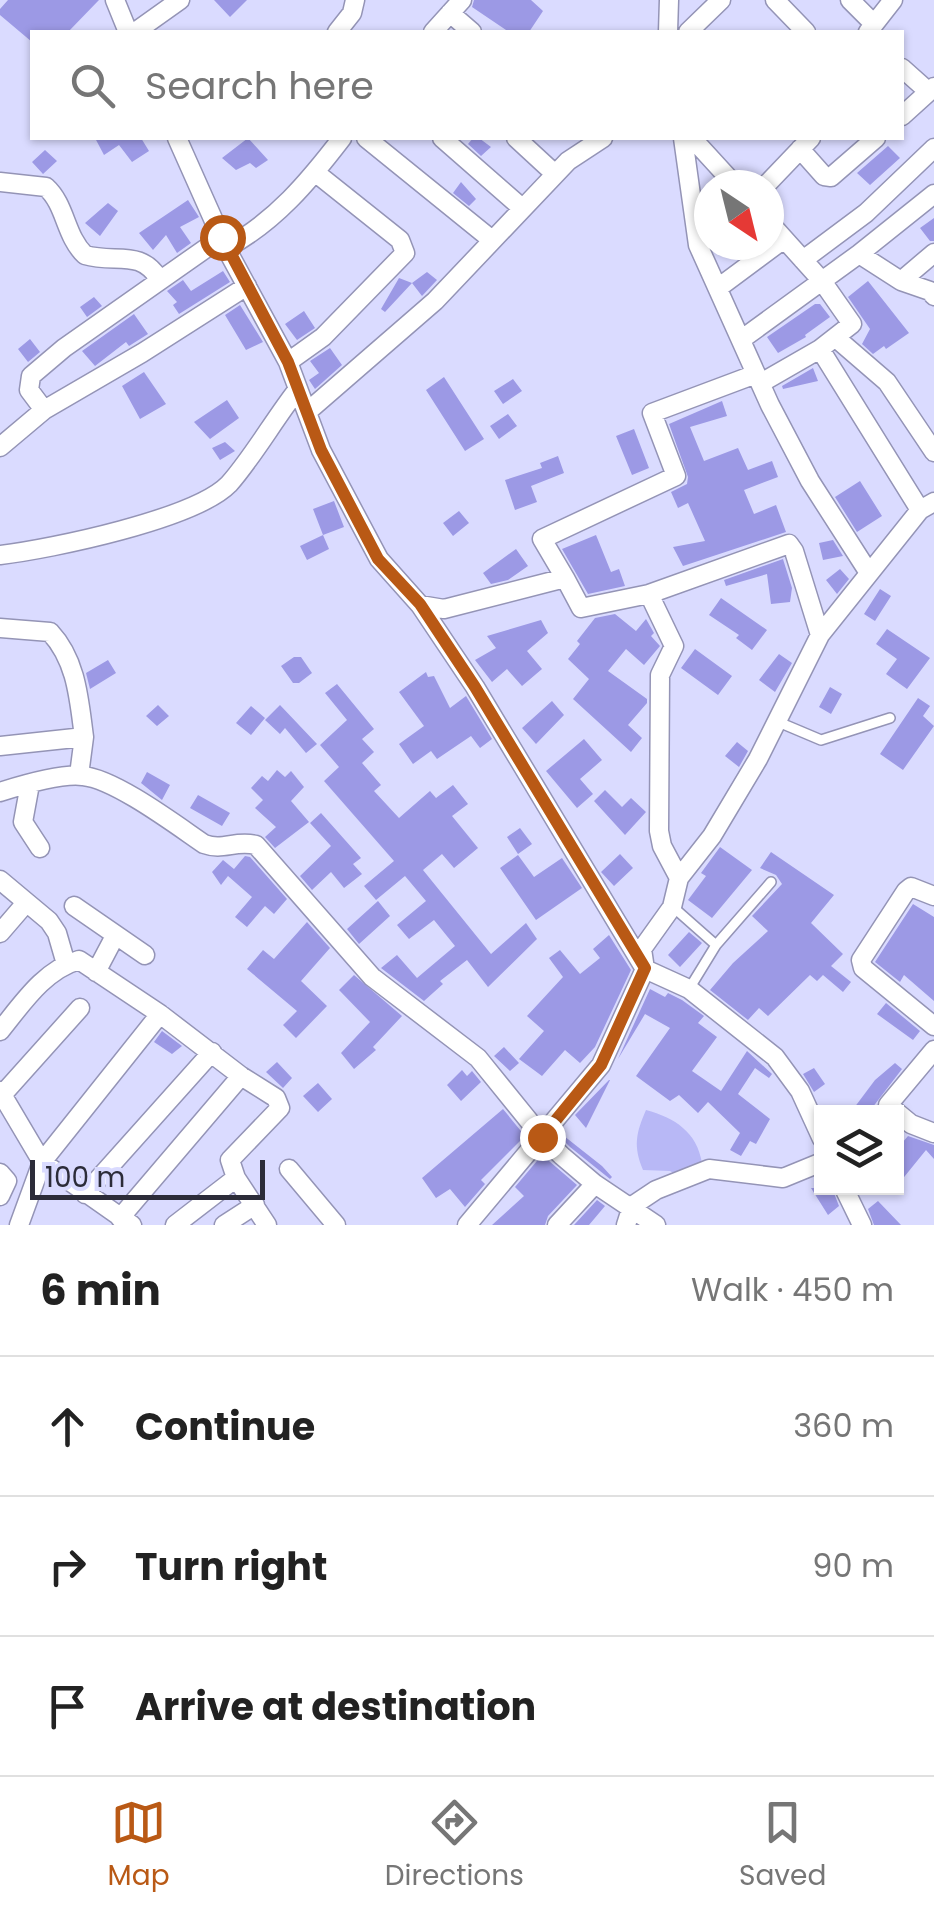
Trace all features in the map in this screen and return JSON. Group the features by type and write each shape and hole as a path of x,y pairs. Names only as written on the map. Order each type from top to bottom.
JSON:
{"street":[{"path":"115,0 131,30"},
{"path":"135,30 180,0"},
{"path":"668,0 668,30"},
{"path":"690,30 721,0"},
{"path":"775,0 804,30"},
{"path":"850,0 871,28 893,0"},
{"path":"337,30 349,4"},
{"path":"435,30 456,6 471,30"},
{"path":"904,69 932,90 904,114"},
{"path":"178,140 224,242 288,362 321,450 378,559 420,604 514,749 645,968 689,989 786,1069 814,1123"},
{"path":"44,410 30,390 32,376 64,348 160,280 266,222 316,173 341,140"},
{"path":"368,140 492,240"},
{"path":"444,140 522,208"},
{"path":"518,140 555,174"},
{"path":"307,412 435,300 555,174 594,140"},
{"path":"683,140 693,228 718,288 810,481 869,573"},
{"path":"694,140 721,170"},
{"path":"780,170 805,143 828,178 874,140"},
{"path":"803,260 866,213 934,148"},
{"path":"288,362 323,337 406,253 400,240 316,173"},
{"path":"0,182 46,187 59,205 70,237 85,255 141,261 150,265 160,280"},
{"path":"742,339 860,254 934,194"},
{"path":"784,239 822,281 850,319 849,327 828,344 758,378 652,413 676,476 542,539 582,608 650,594 790,544 820,635"},
{"path":"901,281 934,253"},
{"path":"860,254 901,281 934,296"},
{"path":"718,288 756,260"},
{"path":"0,447 44,410 246,286"},
{"path":"828,344 886,382 934,452"},
{"path":"467,1225 601,1065 645,968 642,949 672,906 680,878 712,836 758,760 820,635 927,506 828,344"},
{"path":"0,555 36,550 176,514 208,501 228,485 298,389"},
{"path":"420,604 444,609 565,578"},
{"path":"650,594 674,646 660,675 659,831 662,846 680,878"},
{"path":"0,628 50,632 62,644 76,680 84,737 80,775"},
{"path":"0,746 84,737"},
{"path":"0,792 80,775 104,780 204,844 217,848 241,841 256,846 372,977 478,1058 542,1137 629,1216 656,1225"},
{"path":"30,784 23,822 40,848"},
{"path":"0,880 48,921 57,933 66,964"},
{"path":"934,896 909,888 862,960 863,968 934,1026"},
{"path":"0,933 25,904"},
{"path":"74,906 145,955"},
{"path":"96,972 115,936"},
{"path":"0,1031 40,983 66,964 79,960 276,1098 280,1108 230,1160 236,1178 267,1225"},
{"path":"80,1008 1,1092 42,1162 86,1194 100,1216 126,1222 241,1076"},
{"path":"19,1225 42,1162 160,1014"},
{"path":"934,1050 888,1105 911,1124 934,1133"},
{"path":"86,1194 212,1052"},
{"path":"629,1216 656,1190 709,1169 783,1178 814,1165"},
{"path":"289,1169 336,1225"},
{"path":"0,1173 7,1182 0,1196"},
{"path":"175,1225 236,1178"},
{"path":"557,1225 595,1184"},
{"path":"847,1195 862,1225"},
{"path":"224,1225 255,1204"}],"lane":[{"path":"776,721 821,740 890,718"},
{"path":"689,989 716,945 771,882"},
{"path":"672,906 716,945"}],"water":[{"path":"646,1110 683,1128 695,1143 702,1163 679,1176 670,1171 643,1170 637,1140"}],"building":[{"path":"8,0 99,0 70,30 30,30 30,40 0,15"},
{"path":"214,0 247,0 230,17"},
{"path":"474,0 531,0 543,11 530,30 506,30 472,7"},
{"path":"96,140 142,140 149,151 132,162 119,145 104,155"},
{"path":"250,140 268,160 256,168 250,163 236,170 222,158"},
{"path":"482,140 491,147 481,156 468,144"},
{"path":"888,146 900,158 870,185 857,173"},
{"path":"45,150 57,161 43,174 32,162"},
{"path":"461,182 476,199 469,206 453,193"},
{"path":"188,200 199,217 180,227 191,243 177,253 166,235 153,250 139,233"},
{"path":"108,203 118,211 100,236 85,223"},
{"path":"934,218 934,241 930,241 920,228"},
{"path":"223,271 230,282 179,314 173,305 177,302 167,291 183,280 191,291"},
{"path":"427,272 437,280 422,296 412,283"},
{"path":"399,278 412,283 385,312 381,309"},
{"path":"868,281 909,333 873,354 862,344 870,329 848,297"},
{"path":"94,297 102,306 87,317 80,307"},
{"path":"820,304 830,317 778,353 767,337"},
{"path":"240,305 263,342 246,350 225,315"},
{"path":"304,311 315,328 297,340 285,324"},
{"path":"134,314 148,334 129,346 126,342 95,366 82,351"},
{"path":"30,339 40,352 28,362 18,349"},
{"path":"330,348 342,365 315,389 309,380 319,373 310,361"},
{"path":"813,368 818,381 783,389 782,386"},
{"path":"144,372 166,404 140,419 122,386"},
{"path":"444,377 484,439 465,451 426,390"},
{"path":"513,379 522,391 503,404 494,391"},
{"path":"227,400 239,418 210,439 194,422"},
{"path":"722,401 727,416 690,427 704,461 738,448 748,470 772,461 778,477 744,490 754,514 776,505 786,532 683,566 673,547 705,541 688,503 678,508 671,492 687,484 688,477 669,424"},
{"path":"508,414 517,426 499,439 490,426"},
{"path":"634,429 649,468 632,475 616,436"},
{"path":"225,442 235,451 220,460 212,448"},
{"path":"558,456 564,473 531,486 537,502 515,510 505,480 542,468 540,463"},
{"path":"860,481 882,516 857,532 835,497"},
{"path":"334,501 344,527 323,535 313,509"},
{"path":"459,511 469,523 453,536 443,523"},
{"path":"323,535 329,549 307,560 300,546"},
{"path":"596,535 611,572 619,569 625,586 588,594 562,549"},
{"path":"833,540 843,556 823,560 819,543"},
{"path":"516,549 528,566 508,580 491,584 483,573"},
{"path":"783,559 792,588 790,602 771,604 767,574 726,586 724,580"},
{"path":"840,569 849,579 837,594 826,580"},
{"path":"880,589 891,596 875,621 864,614"},
{"path":"721,598 767,630 752,650 736,638 739,635 709,615"},
{"path":"615,614 636,631 646,619 654,633 651,636 660,646 644,665 626,649 608,671 647,699 628,725 642,738 631,752 573,699 589,679 568,659 595,618"},
{"path":"541,620 548,633 527,651 542,669 522,686 507,669 492,682 475,660 496,648 487,636"},
{"path":"887,629 930,658 907,689 886,674 897,659 876,644"},
{"path":"695,649 732,676 718,695 681,668"},
{"path":"779,654 792,663 775,692 759,680"},
{"path":"301,657 312,673 299,683 293,683 281,666"},
{"path":"108,660 116,673 90,689 86,673"},
{"path":"426,672 428,677 434,676 450,708 466,696 492,739 480,748 471,736 437,759 431,751 413,764 399,744 424,726 399,692"},
{"path":"337,684 374,729 362,739 374,752 362,763 381,785 374,791 399,818 430,791 436,798 453,785 468,804 452,816 478,848 454,868 442,854 423,870 491,954 526,923 537,939 488,987 467,960 440,981 443,984 424,1001 381,968 397,955 417,978 455,946 434,920 409,939 397,925 426,901 405,876 376,900 364,886 394,861 324,781 339,767 320,745 347,720 325,693"},
{"path":"830,687 842,694 831,714 819,707"},
{"path":"918,698 930,706 923,716 934,726 903,770 880,754"},
{"path":"552,701 564,715 536,744 522,728"},
{"path":"158,705 169,716 157,726 146,716"},
{"path":"280,705 317,744 306,753 285,728 280,734 265,720"},
{"path":"251,706 265,718 251,735 236,723"},
{"path":"584,739 602,760 580,779 593,794 577,808 546,771"},
{"path":"737,742 748,751 739,767 725,756"},
{"path":"277,770 285,777 291,771 304,787 291,801 309,822 275,848 265,837 276,827 255,808 263,800 251,788 262,776 268,781"},
{"path":"147,772 170,785 162,800 141,783"},
{"path":"605,790 622,807 631,798 646,812 625,835 594,801"},
{"path":"198,795 230,813 222,826 190,808"},
{"path":"321,813 361,858 353,864 362,874 344,888 331,872 312,890 300,876 331,846 310,823"},
{"path":"520,828 532,844 518,854 507,837"},
{"path":"720,847 752,870 712,918 688,900 706,876 701,873"},
{"path":"771,852 834,895 811,923 843,954 831,966 851,982 843,992 823,975 817,981 810,975 768,1016 759,1008 748,1020 710,990 768,931 752,916 782,884 776,875 760,868"},
{"path":"620,854 633,868 614,886 601,872"},
{"path":"518,855 534,877 562,858 582,888 536,920 500,868"},
{"path":"245,856 287,899 274,914 265,906 247,927 235,917 252,897 228,876 221,885 212,872 223,860 234,869"},
{"path":"378,901 390,916 359,944 347,929"},
{"path":"913,904 934,917 934,1001 904,975 900,982 875,962"},
{"path":"307,922 330,948 301,981 327,1006 296,1038 283,1025 297,1011 247,969 263,950 274,959"},
{"path":"689,932 702,943 680,967 668,955"},
{"path":"609,935 631,970 595,1047 580,1063 565,1050 542,1076 519,1059 544,1031 527,1016 563,977 549,958 560,950 580,974 600,958 593,949"},
{"path":"354,975 402,1016 373,1047 376,1050 354,1069 341,1053 370,1022 339,990"},
{"path":"650,989 682,1000 704,1016 698,1023 717,1037 692,1071 721,1091 747,1051 772,1074 769,1078 755,1068 738,1094 770,1119 756,1144 750,1141 741,1156 730,1150 740,1133 708,1102 698,1113 679,1095 670,1101 636,1076 670,1028 645,1014 618,1059"},
{"path":"886,1003 920,1031 913,1040 877,1014"},
{"path":"162,1031 182,1046 172,1054 154,1042"},
{"path":"504,1047 519,1063 510,1071 494,1056"},
{"path":"277,1062 292,1078 283,1088 266,1072"},
{"path":"895,1063 902,1069 874,1105 856,1105 875,1080"},
{"path":"814,1068 825,1084 814,1092 803,1074"},
{"path":"462,1070 467,1076 472,1071 481,1082 461,1101 447,1085"},
{"path":"610,1080 586,1128 575,1115"},
{"path":"318,1083 332,1099 318,1112 303,1096"},
{"path":"503,1109 525,1136 481,1180 485,1184 465,1207 450,1189 436,1198 422,1178"},
{"path":"564,1136 612,1177 570,1147 562,1139"},
{"path":"908,1136 934,1145 934,1159 926,1150 904,1177 904,1141"},
{"path":"542,1155 577,1185 548,1216 545,1225 492,1225 524,1196 515,1187"},
{"path":"815,1195 835,1195 839,1206 828,1215"},
{"path":"597,1200 605,1206 589,1225 574,1225"},
{"path":"878,1201 901,1225 874,1225 868,1209"}],"route":[{"path":"222,237 288,362 321,450 378,559 420,604 475,687 645,968 601,1065 542,1137"}]}
